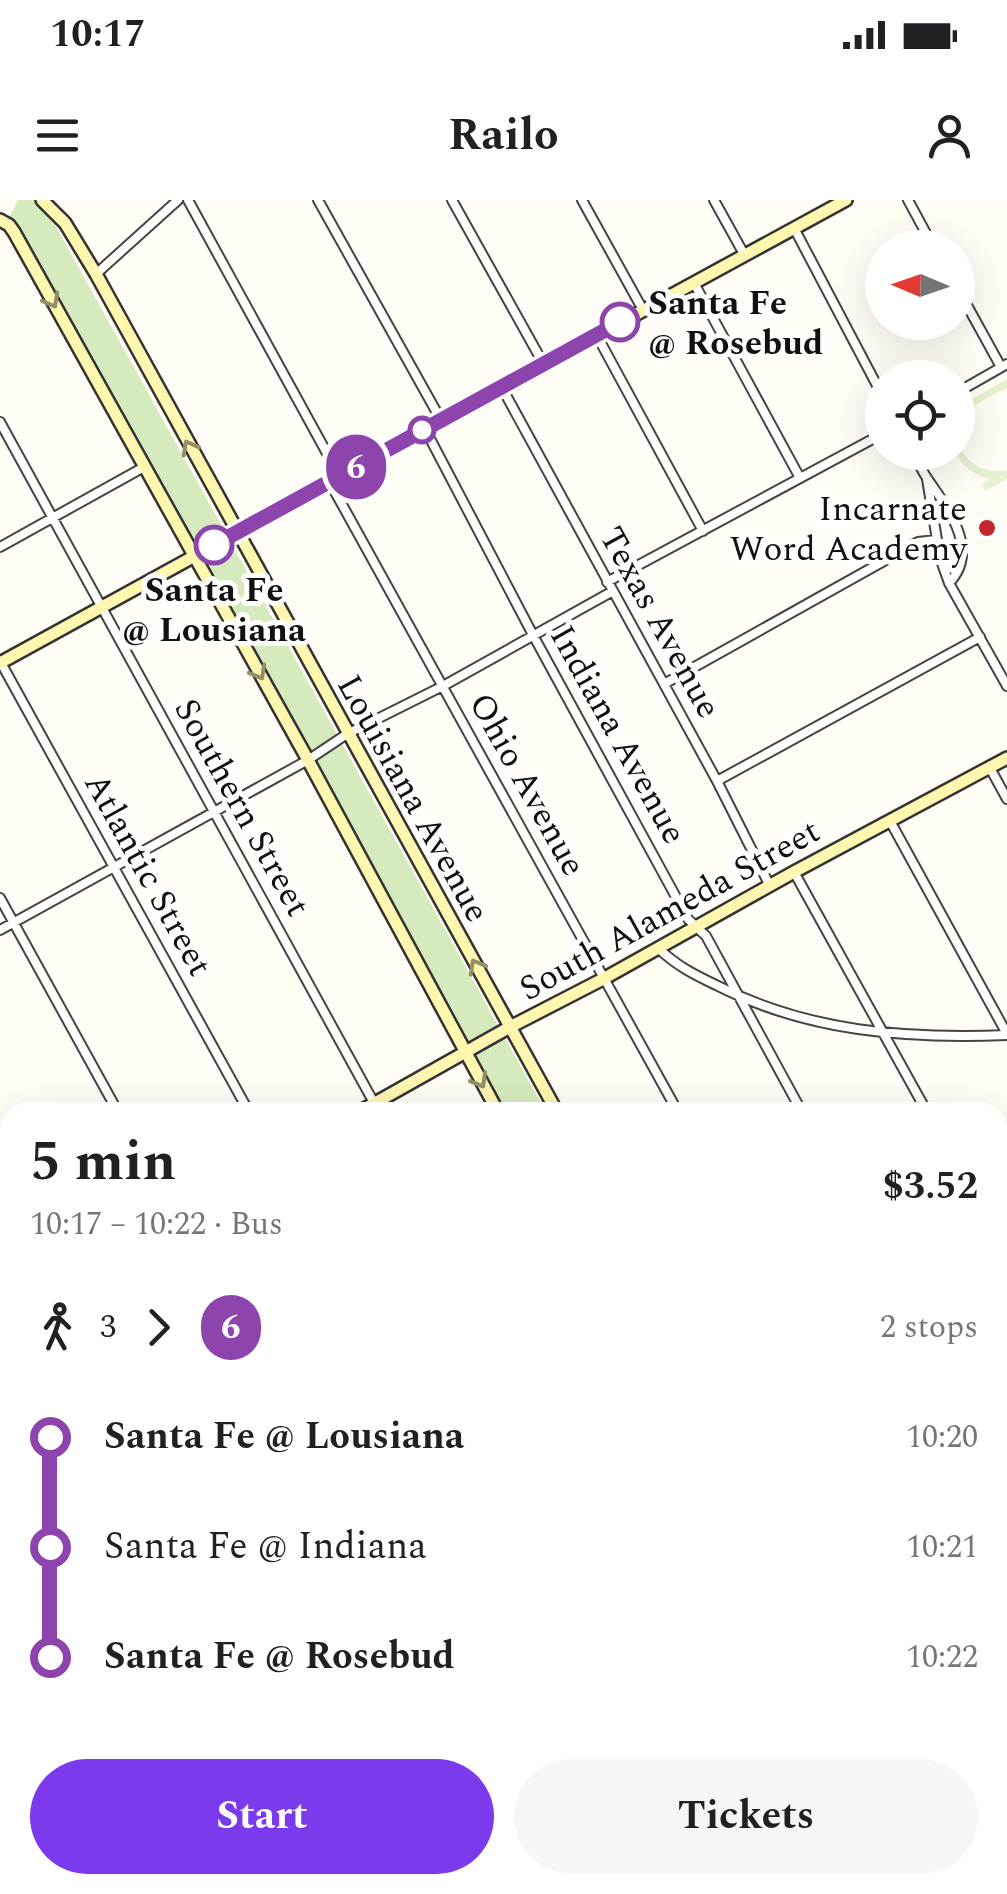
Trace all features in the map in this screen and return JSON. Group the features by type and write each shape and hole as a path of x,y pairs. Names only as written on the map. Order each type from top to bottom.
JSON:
{"main road":[{"name":"Louisiana Avenue","path":"42,200 65,223 96,274 552,1102"},
{"path":"52,200 65,223"},
{"path":"0,662 845,200"},
{"path":"0,220 14,232 195,556 492,1102"},
{"name":"South Alameda Street","path":"387,1102 510,1026 1007,758"}],"street":[{"path":"96,274 178,200"},
{"name":"Ohio Avenue","path":"188,200 442,686 672,1102"},
{"path":"318,200 441,420"},
{"path":"452,200 543,363"},
{"path":"582,200 643,310"},
{"path":"714,200 746,256"},
{"path":"908,200 924,230"},
{"path":"794,228 865,363"},
{"path":"694,284 800,478"},
{"path":"975,317 1004,366 975,382"},
{"path":"596,334 703,531"},
{"name":"Texas Avenue","path":"501,386 717,781 770,886"},
{"name":"Southern Street","path":"0,422 374,1102"},
{"name":"Indiana Avenue","path":"424,429 688,918 708,940 796,1102"},
{"path":"0,930 308,760 347,734 533,635 703,531 865,443"},
{"path":"0,547 144,468"},
{"path":"923,470 942,498 961,540 961,565 949,582"},
{"path":"927,479 936,540 949,582 1007,686"},
{"path":"664,684 918,542 936,540"},
{"path":"717,781 980,637"},
{"name":"Atlantic Street","path":"0,662 243,1102"},
{"path":"990,768 1007,799"},
{"path":"658,948 676,965 738,997 842,1028 884,1034 1007,1035 890,821"},
{"path":"794,872 921,1102"},
{"path":"0,898 113,1102"}],"green space":[{"path":"18,200 34,200 54,223 540,1102 499,1102 10,216"},
{"path":"1007,379 1007,388 975,405 975,398"},
{"path":"975,464 995,471 1007,470 1007,479 985,491 982,484 990,479 970,470 975,470"}],"bus line":[{"name":"6","path":"214,545 620,322"}],"place":[{"name":"Santa Fe @ Rosebud","path":"620,322"},
{"name":"Incarnate Word Academy","path":"987,528"},
{"name":"Santa Fe @ Lousiana","path":"214,545"}]}
